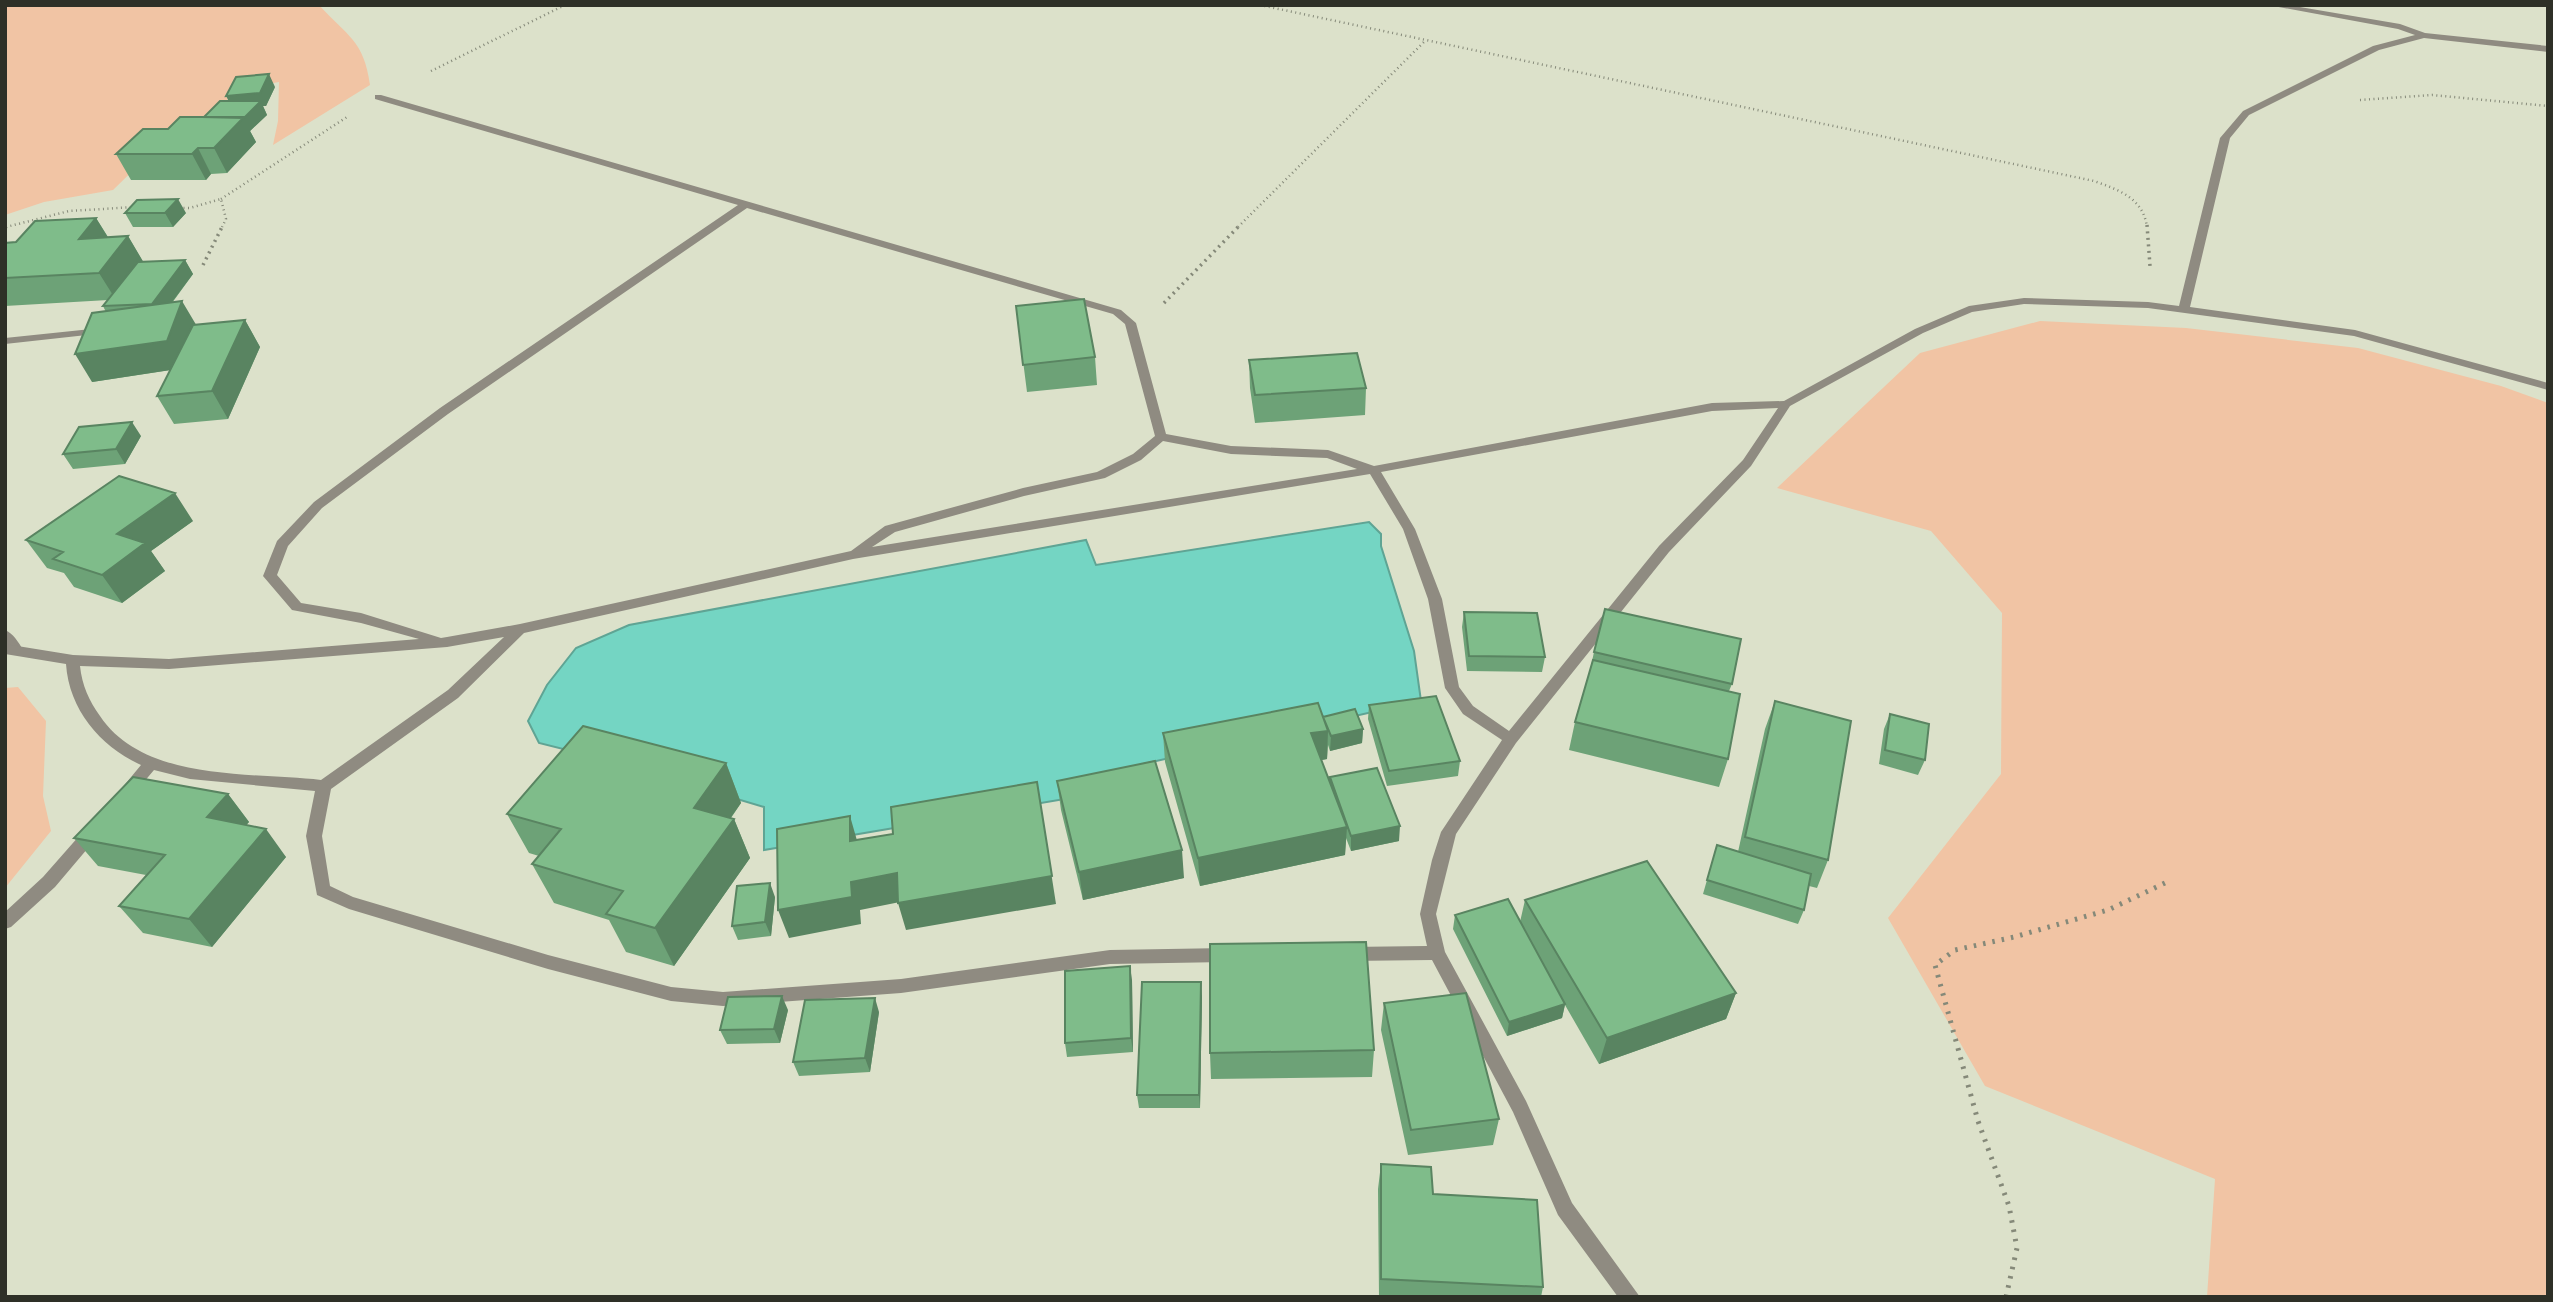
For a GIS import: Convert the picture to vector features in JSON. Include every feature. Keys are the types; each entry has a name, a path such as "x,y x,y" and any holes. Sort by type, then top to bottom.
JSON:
{"street":[{"path":"2272,5 2400,27 2424,35 2548,49"},
{"path":"2184,309 2225,138 2246,113 2376,48 2424,35"},
{"path":"378,97 1117,312 1130,323 1161,437"},
{"path":"447,642 362,618 297,607 270,576 282,544 318,505 444,411 746,204"},
{"path":"5,635 11,649 73,660 169,664 447,642 520,629 853,555 1373,471 1712,407 1786,404 1896,343 1969,309 2024,300 2184,309 2355,332 2548,387"},
{"path":"5,341 119,329"},
{"path":"1630,1297 1565,1209 1520,1107 1437,953 1428,914 1440,860 1450,832 1465,805 1511,739 1664,549 1747,463 1786,404"},
{"path":"1161,437 1231,450 1328,454 1373,471 1409,529 1435,598 1451,688 1468,710 1511,739"},
{"path":"853,555 890,529 1023,492 1101,475 1137,457 1161,437"},
{"path":"520,629 453,694 324,786 314,836 323,890 349,902 548,962 671,994 737,998 901,986 1110,957 1248,954"},
{"path":"73,660 72,678 93,724 127,751 151,764 164,769 229,779 287,780 324,786"},
{"path":"5,922 49,882 151,764"},
{"path":"1329,954 1437,953"}],"path":[{"path":"1260,5 2094,181 2125,192 2142,205 2147,224 2146,253 2151,270 2187,292"},
{"path":"1130,323 1170,300 1312,151 1426,40"},
{"path":"2351,100 2432,95 2548,106"},
{"path":"178,208 190,208 221,199 226,219 203,265"},
{"path":"5,227 34,217 84,209 143,207"},
{"path":"2006,1297 2017,1248 2009,1206 1979,1121 1936,965 1955,950 2014,937 2108,910 2165,883"}],"shaded area":[{"path":"5,5 319,5 359,48 370,85 273,145 278,121 279,82 229,91 226,107 154,150 113,190 44,202 5,215"},
{"path":"2040,321 2186,328 2358,348 2501,386 2548,403 2548,1297 2207,1297 2215,1179 1985,1086 1888,918 2001,774 2002,613 1931,531 1777,488 1920,353"},
{"path":"18,687 46,721 43,796 51,831 5,888 5,688"}],"water":[{"path":"1369,522 1381,534 1381,546 1414,651 1421,701 1143,764 1147,785 764,850 764,807 603,759 539,743 528,721 547,685 576,648 629,625 1086,540 1096,565"}],"building":[{"path":"269,74 260,93 226,96 236,77"},
{"path":"220,101 261,101 244,118 204,117"},
{"path":"180,117 244,117 214,148 198,148 192,154 116,154 143,129 168,129"},
{"path":"178,199 165,213 125,213 137,200"},
{"path":"96,218 79,239 128,236 99,273 5,278 5,243 16,242 35,221"},
{"path":"185,260 152,304 103,306 138,262"},
{"path":"1084,299 1095,357 1023,365 1016,306"},
{"path":"182,301 167,341 75,354 92,313"},
{"path":"245,320 212,391 157,396 193,325"},
{"path":"1357,353 1366,388 1255,395 1249,360"},
{"path":"132,422 116,449 63,454 79,427"},
{"path":"119,476 175,493 117,534 145,543 102,575 53,559 63,552 26,540"},
{"path":"1605,609 1741,639 1732,684 1594,652"},
{"path":"1464,612 1537,613 1545,657 1469,656"},
{"path":"1593,660 1740,694 1728,759 1575,722"},
{"path":"1436,696 1460,761 1389,771 1369,705"},
{"path":"1775,701 1851,721 1828,860 1745,837"},
{"path":"1318,703 1328,731 1311,733 1347,827 1198,858 1163,733"},
{"path":"1355,709 1363,729 1331,736 1323,717"},
{"path":"1890,714 1929,724 1925,760 1885,750"},
{"path":"583,726 726,763 694,808 734,819 655,928 606,914 623,891 532,864 561,829 507,814"},
{"path":"1155,761 1182,850 1079,872 1057,781"},
{"path":"1377,768 1400,826 1351,836 1330,777"},
{"path":"133,777 228,794 207,817 266,829 189,919 119,906 165,855 74,838"},
{"path":"1037,782 1052,876 898,903 897,873 851,882 852,897 778,910 777,829 850,816 850,841 893,834 891,807"},
{"path":"1717,845 1811,874 1804,910 1707,880"},
{"path":"1647,861 1736,993 1607,1038 1525,900"},
{"path":"770,883 765,922 732,926 737,886"},
{"path":"1508,899 1565,1004 1509,1022 1455,915"},
{"path":"1366,942 1374,1050 1210,1053 1210,944"},
{"path":"1130,966 1131,1038 1065,1043 1065,971"},
{"path":"1142,982 1201,982 1199,1095 1137,1095"},
{"path":"1466,993 1499,1119 1411,1130 1384,1003"},
{"path":"782,996 774,1029 720,1030 728,997"},
{"path":"875,998 865,1058 793,1062 805,1000"},
{"path":"1381,1164 1431,1167 1433,1194 1537,1200 1543,1287 1381,1279"}]}
